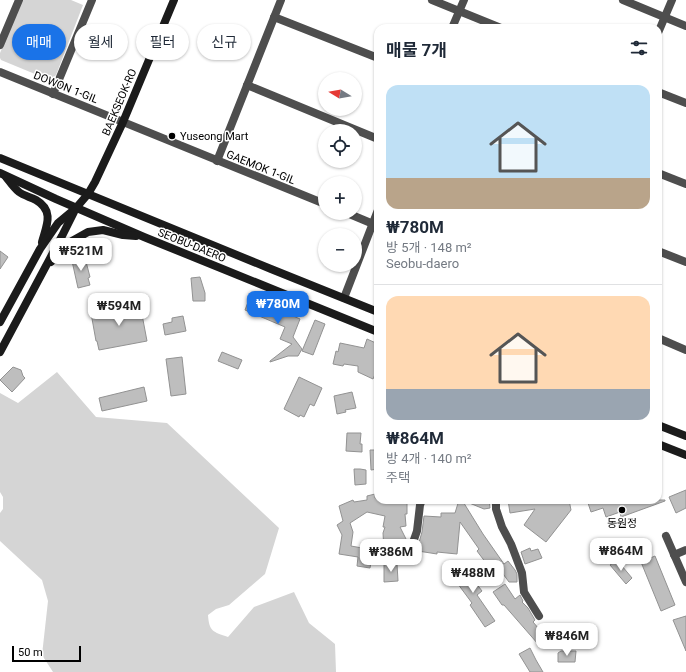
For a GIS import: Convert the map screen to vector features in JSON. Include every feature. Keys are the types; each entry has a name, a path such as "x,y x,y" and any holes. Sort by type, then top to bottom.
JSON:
{"main road":[{"name":"BAEKSEOK-RO","path":"0,322 40,249 58,223 76,208 88,194 95,182 123,122 174,0"},
{"name":"SEOBU-DAERO","path":"0,158 374,310"},
{"name":"SEOBU-DAERO","path":"2,174 144,237 374,330"},
{"path":"2,174 19,192 36,200 43,205 47,212 49,219 40,249"},
{"name":"BAEKSEOK-RO","path":"0,352 76,208"},
{"path":"44,270 72,241 88,232 103,230 123,235 144,237"},
{"path":"662,427 686,436"},
{"path":"662,446 686,455"}],"street":[{"path":"0,45 19,0"},
{"path":"53,94 92,0"},
{"path":"217,161 281,0"},
{"path":"432,0 491,24"},
{"path":"454,24 464,0"},
{"path":"623,0 686,26"},
{"path":"661,24 672,0"},
{"path":"274,17 374,56"},
{"name":"DOWON 1-GIL","path":"0,72 123,122"},
{"path":"247,85 374,137"},
{"path":"662,94 686,104"},
{"name":"GAEMOK 1-GIL","path":"123,122 318,201"},
{"path":"662,175 686,184"},
{"path":"362,220 374,225"},
{"path":"344,298 374,227"},
{"path":"662,253 686,262"},
{"path":"662,340 686,350"},
{"path":"410,551 417,531 420,504"},
{"path":"496,504 502,527 512,544 522,573 524,592 539,616"},
{"path":"666,536 686,582"},
{"path":"674,555 686,550"}],"shaded area":[{"path":"22,0 71,0 83,5 76,24 74,24 74,28 66,49 66,24 12,24"},
{"path":"12,24 12,60 62,60 56,75 52,79 47,79 1,60 0,53"},
{"path":"57,372 96,417 167,423 279,528 265,574 229,605 216,609 208,615 211,628 215,632 228,637 254,607 294,592 309,623 335,644 336,672 53,672 42,655 48,601 42,580 0,541 0,513 3,509 3,497 0,492 0,393 18,403"}],"building":[{"path":"0,251 8,257 0,269"},
{"path":"84,254 90,277 88,278 90,285 78,288 72,261"},
{"path":"200,277 205,293 205,301 193,301 191,278"},
{"path":"250,297 300,319 293,337 302,349 298,356 288,356 270,362 292,344 280,339 285,327 245,310"},
{"path":"140,304 147,341 99,350 91,313"},
{"path":"183,316 186,331 165,335 163,324 172,322 172,318"},
{"path":"315,320 325,324 313,355 302,351"},
{"path":"367,339 374,342 373,379 358,372 358,366 333,364 336,351 338,352 340,343 364,348"},
{"path":"222,352 242,360 238,369 218,361"},
{"path":"182,357 186,394 171,396 166,359"},
{"path":"13,367 21,370 25,378 12,392 0,380"},
{"path":"299,377 322,388 314,406 310,404 304,417 300,415 299,417 284,409"},
{"path":"144,387 147,401 102,411 99,398"},
{"path":"352,392 356,408 345,410 346,412 337,414 334,396"},
{"path":"347,433 361,433 360,444 362,444 362,452 346,451"},
{"path":"370,450 374,450 374,470 371,470"},
{"path":"354,469 366,470 366,484 355,485"},
{"path":"686,490 686,508 676,513 669,497"},
{"path":"374,494 374,504 407,504 407,514 405,514 406,526 400,527 406,539 406,545 390,555 384,550 383,533 385,527 383,527 385,516 367,512 350,523 353,532 351,546 373,550 370,568 357,566 358,557 339,554 342,535 337,525 343,521 339,506 353,500 354,502 367,500 367,496"},
{"path":"458,504 464,504 504,564 508,561 515,570 517,574 517,582 509,582 495,563 489,567 477,551 479,549 460,522 457,554 437,552 437,554 418,551 424,516 441,517 441,513 455,513"},
{"path":"472,504 490,504 490,508 484,509"},
{"path":"509,504 570,504 571,510 546,542 524,525 535,509 510,513"},
{"name":"동원정","path":"588,504 657,504 621,517 620,512 606,517 603,508 591,512"},
{"path":"530,548 531,551 538,549 542,558 525,564 521,552"},
{"path":"655,556 675,605 661,611 641,562"},
{"path":"617,560 632,578 626,584 610,565"},
{"path":"384,564 397,564 398,581 384,582"},
{"path":"469,564 474,571 469,574 482,591 477,595 495,621 485,627 470,605 472,603 452,576"},
{"path":"505,584 515,599 520,595 523,601 522,602 528,608 535,620 533,622 546,637 538,644 504,605 502,605 493,592"},
{"path":"686,616 686,651 673,620"},
{"path":"530,648 543,672 530,672 519,654"},
{"path":"561,651 576,651 575,662 558,662 558,653"}],"place":[{"name":"Yuseong Mart","path":"172,136"},
{"name":"동원정","path":"622,510"}]}
